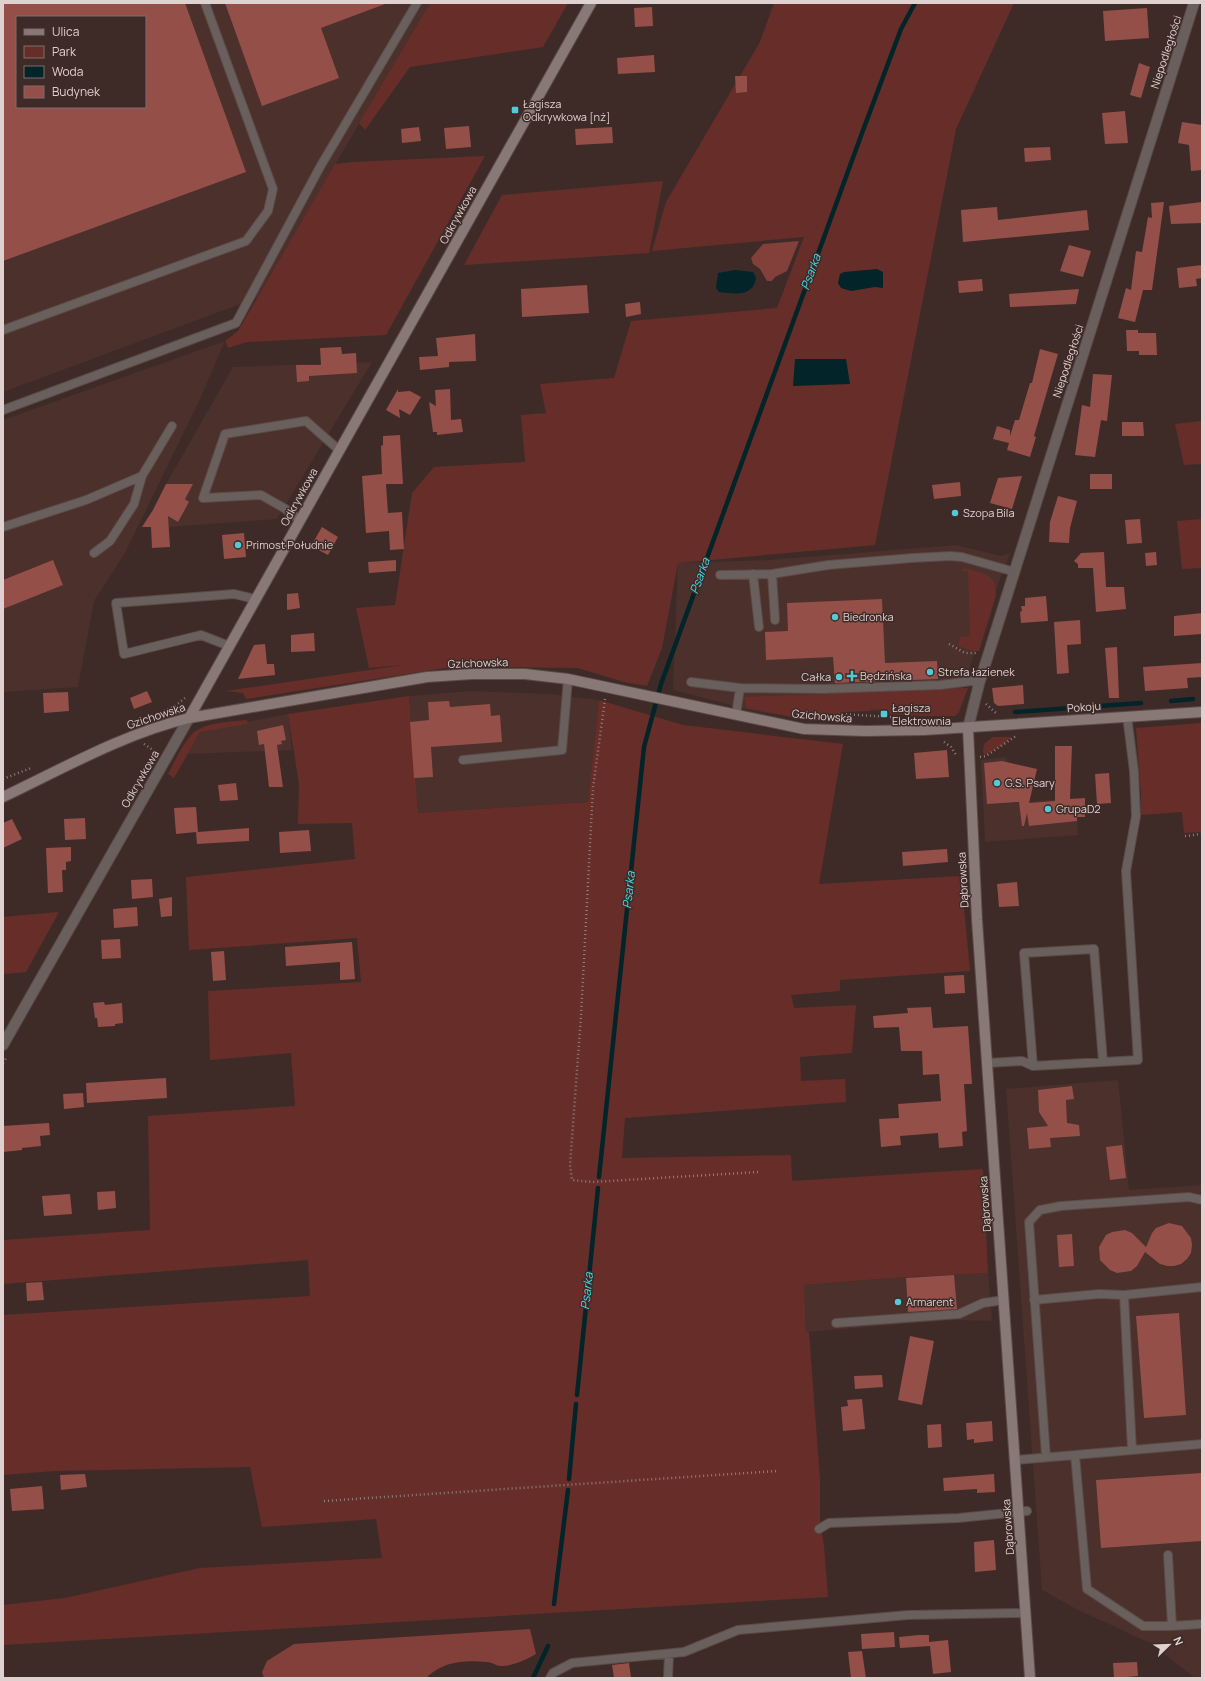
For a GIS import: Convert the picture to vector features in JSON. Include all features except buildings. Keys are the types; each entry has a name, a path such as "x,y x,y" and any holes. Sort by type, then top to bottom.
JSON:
{"street":[{"name":"Odkrywkowa","path":"3,1045 591,3"},
{"name":"Niepodległości","path":"968,728 979,684 1194,3"},
{"name":"Gzichowska","path":"3,797 120,740 166,723 427,678 472,674 525,674 568,679 804,729 865,731 968,728"},
{"name":"Pokoju","path":"968,728 1202,712"},
{"name":"Dąbrowska","path":"968,728 977,920 1015,1460 1023,1511 1026,1613 1030,1678"}],"lane":[{"path":"3,330 246,241 268,211 272,190 205,3"},
{"path":"3,410 236,323 320,167 417,3"},
{"path":"300,520 284,508 261,495 203,498 225,434 306,421 339,450"},
{"path":"94,553 110,541 134,504 142,476 172,426"},
{"path":"3,527 86,500 142,476"},
{"path":"720,575 772,574 828,565 950,556 962,556 1015,572"},
{"path":"753,574 758,627"},
{"path":"772,574 775,620"},
{"path":"229,646 201,635 124,654 116,603 234,594 255,599"},
{"path":"463,760 562,750 568,679"},
{"path":"691,682 740,688 823,689 940,685 972,681 979,684"},
{"path":"736,715 740,688"},
{"path":"988,1063 1022,1061 1033,1066 1138,1060 1126,871 1136,816 1134,771 1127,716"},
{"path":"1033,1066 1024,953 1086,949 1094,949 1103,1062"},
{"path":"1046,1457 1029,1222 1040,1210 1061,1206 1190,1197 1202,1200"},
{"path":"1034,1300 1099,1294 1124,1295 1202,1287"},
{"path":"1124,1295 1132,1450"},
{"path":"836,1323 959,1314 983,1303 1004,1300"},
{"path":"1015,1460 1202,1444"},
{"path":"1075,1455 1087,1589 1143,1626 1202,1624"},
{"path":"819,1529 829,1523 958,1518 1023,1511"},
{"path":"1168,1555 1172,1626"},
{"path":"550,1678 553,1673 572,1662 684,1652 738,1630 908,1615 1026,1613"},
{"path":"668,1678 669,1654"}],"path":[{"path":"950,644 965,653 980,654"},
{"path":"601,696 606,696 592,788 581,1016 570,1165 572,1180 592,1182 758,1172"},
{"path":"984,701 985,704 999,715"},
{"path":"842,714 894,717"},
{"path":"979,757 986,756 1016,737 1016,734"},
{"path":"141,744 149,746 153,750 154,755"},
{"path":"1185,836 1202,834"},
{"path":"324,1501 777,1471"}],"shaded area":[{"path":"3,3 430,3 257,298 3,392"},
{"path":"799,241 787,271 775,277 772,281 767,281 760,269 753,264 751,258 763,244"},
{"path":"225,341 200,399 125,553 94,601 78,687 3,692 3,420"},
{"name":"Primost Południe","path":"372,362 277,519 169,527 142,527 233,367"},
{"path":"956,545 1001,556 1010,553 992,600 955,712 935,715 846,709 827,719 803,719 750,710 673,690 678,563 770,560"},
{"path":"471,691 550,694 599,700 588,802 418,813 409,696"},
{"path":"288,714 292,750 186,754 201,731"},
{"path":"1006,757 1010,803 1076,798 1078,835 985,842 981,760"},
{"path":"1118,1080 1129,1190 1202,1185 1202,1678 1195,1678 1150,1643 1076,1609 1042,1590 1006,1089"},
{"name":"Armarent","path":"988,1273 992,1321 953,1320 806,1332 804,1285 891,1278"},
{"path":"530,1629 536,1654 506,1666 499,1666 489,1662 479,1661 449,1664 435,1671 428,1676 429,1678 264,1678 262,1672 267,1661 294,1644"}],"green space":[{"path":"430,3 568,3 543,47 410,67 365,130 359,123"},
{"path":"774,3 1014,3 956,129 875,545 678,563 662,648 647,686 624,682 578,668 464,665 246,699 243,693 226,691 403,665 369,668 356,608 395,605 412,493 434,467 525,462 521,415 546,413 540,384 614,378 631,321 777,308 804,237 652,251 666,202 760,42"},
{"path":"485,156 386,335 247,342 228,348 225,341 238,331 335,164"},
{"path":"663,181 649,253 464,265 502,195"},
{"path":"1202,421 1202,464 1184,465 1175,424"},
{"path":"1202,519 1202,568 1182,569 1177,521"},
{"path":"965,568 984,574 993,580 995,585 995,599 979,651 973,651 958,646 960,637 970,636 968,571 960,571"},
{"path":"968,688 959,712 955,716 885,714 884,709 871,709 871,711 842,712 838,717 814,721 747,708 744,697"},
{"path":"409,696 418,813 588,802 599,700 683,725 843,744 819,884 961,876 970,971 840,980 840,991 791,995 794,1008 856,1005 852,1053 800,1057 801,1081 845,1079 846,1102 625,1118 622,1158 791,1155 792,1181 983,1169 988,1273 891,1278 804,1285 806,1332 809,1332 820,1480 820,1521 824,1546 828,1597 3,1645 3,1605 65,1598 200,1568 382,1558 376,1519 262,1527 250,1467 54,1471 3,1475 3,1315 310,1296 308,1260 3,1284 3,1240 150,1230 148,1116 295,1106 291,1053 210,1060 208,991 361,982 357,938 189,950 186,877 355,859 352,823 298,824 299,784 288,714"},
{"path":"246,720 248,722 247,724 200,732 174,778 168,774 185,743 197,730 218,723"},
{"path":"1202,723 1202,832 1184,833 1182,812 1141,815 1141,794 1136,728"},
{"path":"993,737 1011,737 1005,744 985,755 983,752 984,744"},
{"path":"59,912 26,972 3,974 3,917"}],"water":[{"path":"877,269 883,272 883,288 875,287 851,291 841,288 838,283 840,274 844,272"},
{"path":"735,270 753,272 756,278 754,284 747,291 742,293 719,292 716,288 718,273"},
{"path":"795,359 846,359 850,384 793,386"}],"waterway":[{"name":"Psarka","path":"599,1177 644,747 661,684 862,133 901,29 915,3"},
{"path":"1171,701 1193,699"},
{"path":"1015,712 1141,703"},
{"name":"Psarka","path":"577,1395 598,1188"},
{"name":"Psarka","path":"569,1479 576,1404"},
{"name":"Psarka","path":"554,1604 568,1490"},
{"name":"Psarka","path":"533,1678 548,1646"}],"place":[{"name":"Łagisza Odkrywkowa [nż]","path":"515,110"},
{"name":"Szopa Bila","path":"955,513"},
{"name":"Primost Południe","path":"238,545"},
{"name":"Biedronka","path":"835,617"},
{"name":"Strefa łazienek","path":"930,672"},
{"name":"Będzińska","path":"852,676"},
{"name":"Całka","path":"839,677"},
{"name":"Łagisza Elektrownia","path":"884,714"},
{"name":"G.S. Psary","path":"997,783"},
{"name":"GrupaD2","path":"1048,809"},
{"name":"Armarent","path":"898,1302"}]}
